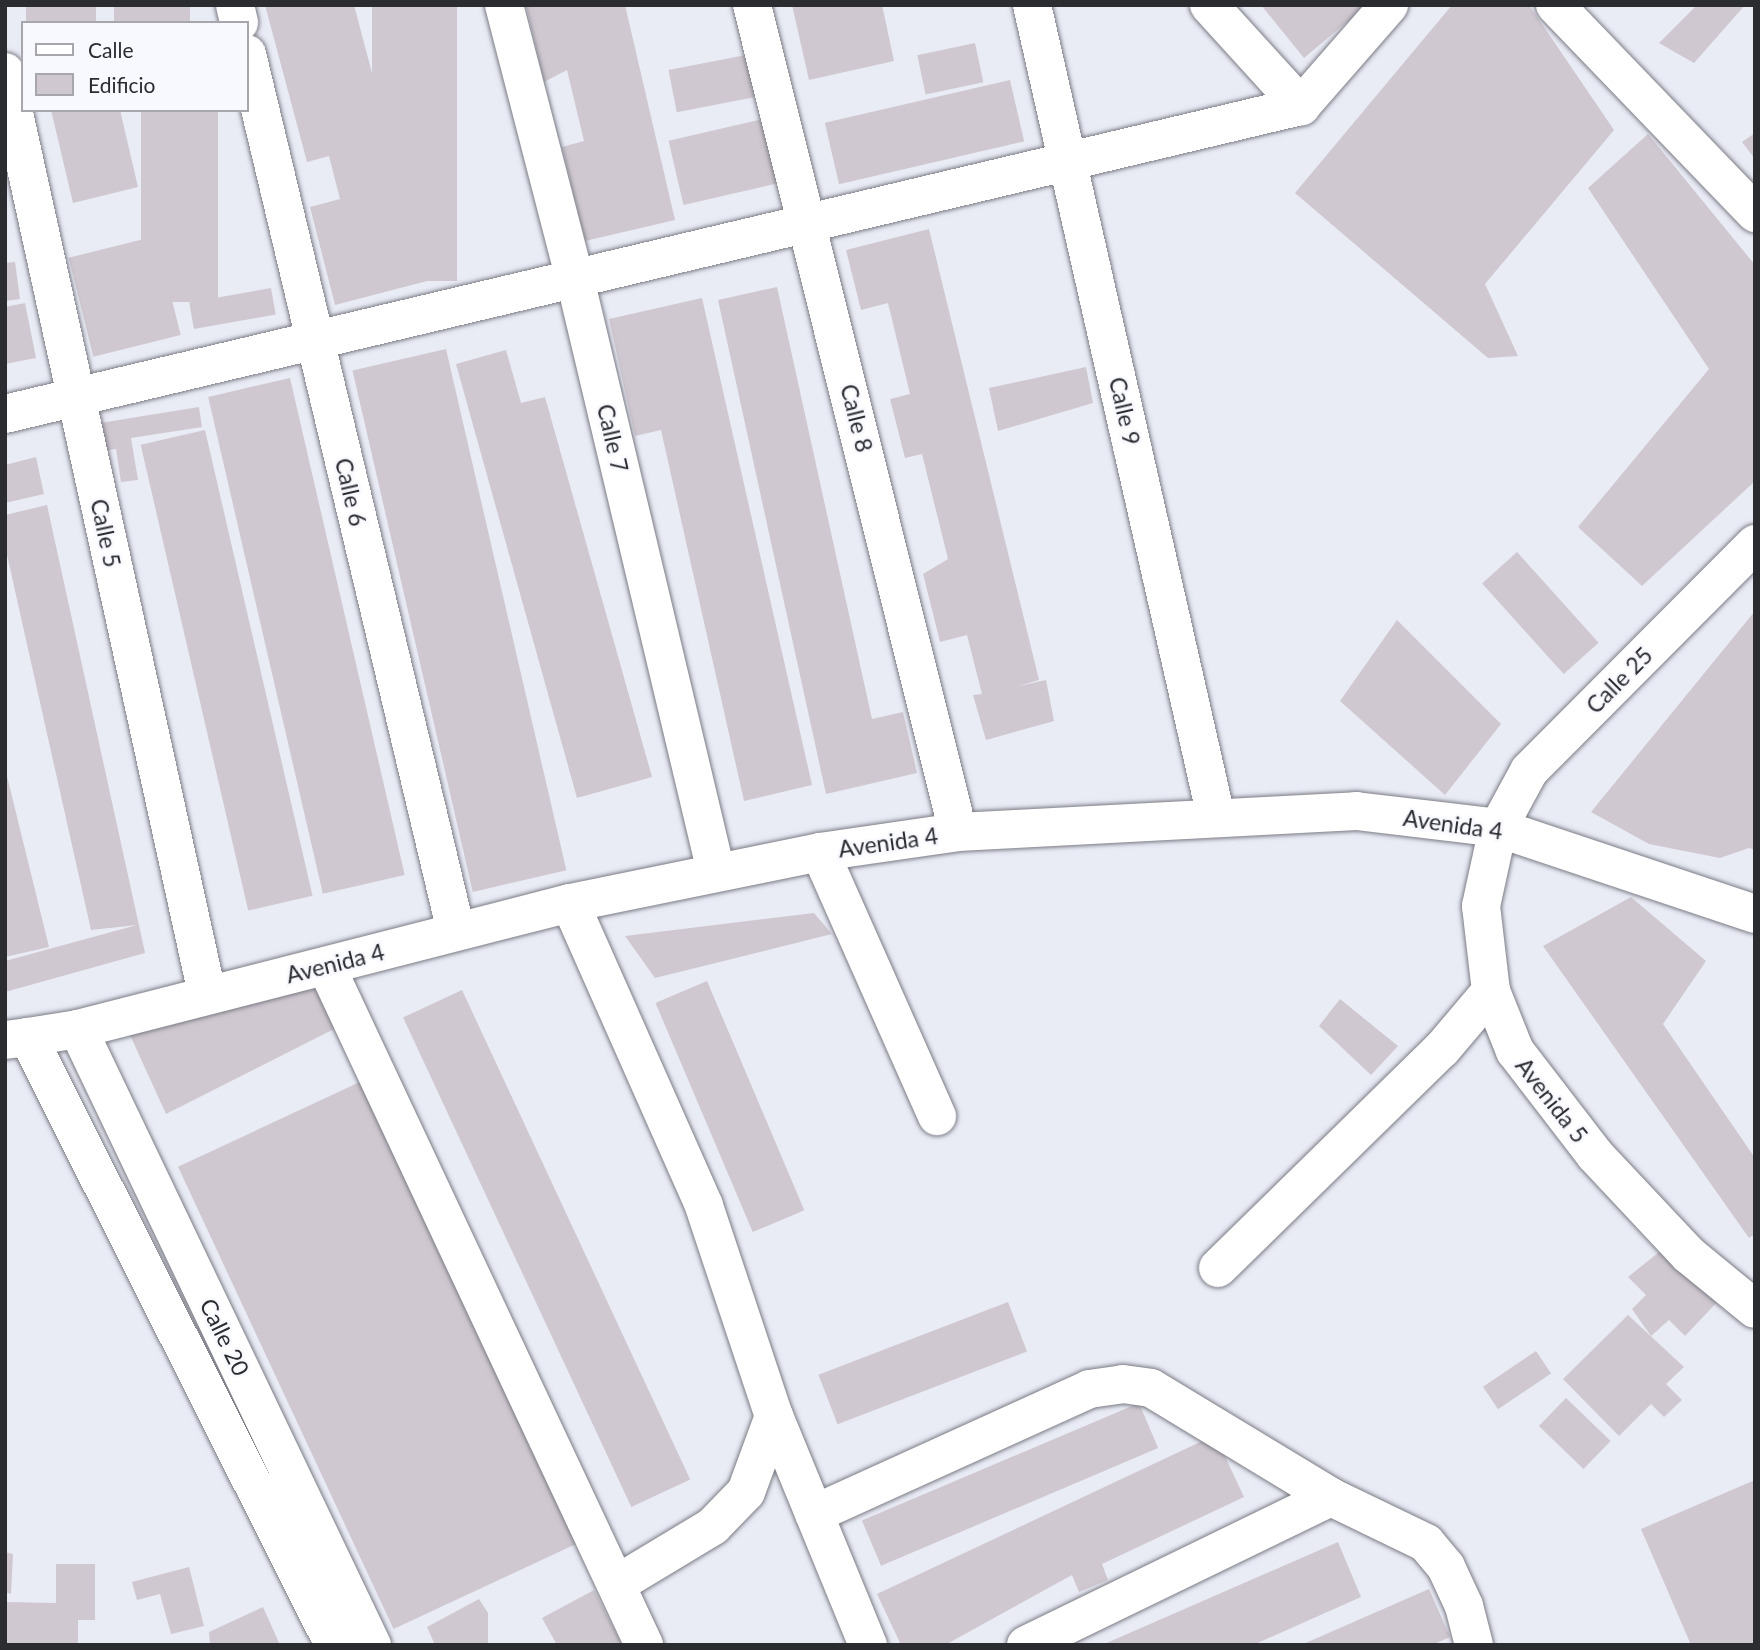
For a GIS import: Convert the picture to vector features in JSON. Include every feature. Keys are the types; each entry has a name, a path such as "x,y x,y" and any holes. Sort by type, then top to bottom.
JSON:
{"street":[{"name":"Calle 7","path":"504,5 575,279 716,872"},
{"name":"Calle 8","path":"752,5 809,223 958,832"},
{"name":"Calle 9","path":"1032,5 1070,161 1216,817"},
{"path":"1209,5 1301,106"},
{"path":"5,414 1301,106 1389,5"},
{"path":"1555,5 1755,213"},
{"name":"Calle 6","path":"248,58 456,931"},
{"name":"Calle 5","path":"5,72 207,994"},
{"name":"Calle 25","path":"1498,828 1529,771 1755,544"},
{"name":"Avenida 4","path":"17,1038 78,1029 456,931 716,872 820,852 958,832 1356,811 1498,828 1755,914"},
{"name":"Avenida 5","path":"1498,828 1481,906 1491,991 1515,1051 1595,1155 1689,1255 1755,1309"},
{"path":"820,852 937,1116"},
{"path":"570,904 704,1206 774,1416 868,1645"},
{"path":"326,966 644,1645"},
{"path":"1218,1268 1442,1049 1491,991"},
{"name":"Calle 20","path":"78,1029 372,1645"},
{"name":"Calle 20","path":"17,1038 334,1645"},
{"path":"814,1514 1089,1389 1123,1384 1151,1388 1331,1497 1426,1543 1446,1567 1464,1606 1474,1645"},
{"path":"617,1584 713,1526 746,1492 774,1416"},
{"path":"1026,1645 1331,1497"}],"building":[{"path":"26,5 96,5 96,21 26,21"},
{"path":"114,5 190,5 190,21 114,21"},
{"path":"265,5 354,5 427,281 335,305 310,207 340,199 329,156 307,162"},
{"path":"372,5 457,5 457,281 372,281"},
{"path":"526,5 625,5 675,220 585,241 562,147 584,141 567,70 544,82"},
{"path":"792,5 882,5 894,61 809,80"},
{"path":"1261,5 1367,5 1304,58"},
{"path":"1452,5 1529,5 1614,130 1485,284 1518,356 1488,358 1295,193"},
{"path":"1697,5 1745,5 1694,63 1659,43"},
{"path":"975,43 983,82 926,94 917,55"},
{"path":"751,54 759,96 677,112 669,70"},
{"path":"1010,80 1024,141 839,184 825,123"},
{"path":"51,112 120,112 138,187 73,203"},
{"path":"141,112 218,112 218,302 141,302"},
{"path":"767,118 782,182 683,205 669,141"},
{"path":"1755,133 1755,159 1742,142"},
{"path":"1648,134 1755,265 1755,481 1642,586 1578,527 1709,369 1588,188"},
{"path":"929,229 1039,680 1015,687 1046,680 1054,721 986,740 973,695 982,694 967,635 940,642 923,574 948,559 922,454 905,458 890,399 910,394 888,303 861,310 846,250"},
{"path":"156,236 181,335 93,357 69,258"},
{"path":"15,262 20,299 5,301 5,263"},
{"path":"777,287 872,719 903,712 917,773 826,794 718,300"},
{"path":"271,288 276,315 194,329 189,302"},
{"path":"702,298 812,785 744,801 661,430 635,436 609,319"},
{"path":"25,303 36,358 5,364 5,307"},
{"path":"446,349 566,870 473,892 352,371"},
{"path":"506,350 521,403 545,397 652,777 577,798 456,364"},
{"path":"1086,367 1093,403 998,431 989,388"},
{"path":"290,378 405,875 323,894 208,397"},
{"path":"199,407 202,427 131,438 138,480 121,482 116,449 98,451 94,424"},
{"path":"205,430 313,896 248,911 141,445"},
{"path":"36,457 44,494 5,503 5,465"},
{"path":"47,505 145,953 5,992 5,961 137,925 91,930 5,546 5,515"},
{"path":"1517,552 1599,643 1564,674 1482,583"},
{"path":"1755,611 1755,850 1749,848 1720,858 1649,844 1591,812"},
{"path":"1397,620 1501,724 1445,795 1340,701"},
{"path":"5,768 49,947 5,957"},
{"path":"1631,897 1706,961 1663,1024 1755,1158 1755,1234 1749,1238 1543,946"},
{"path":"814,913 832,934 655,978 625,936"},
{"path":"322,980 338,1027 166,1114 130,1035"},
{"path":"707,981 804,1210 753,1232 655,1003"},
{"path":"462,990 690,1479 631,1507 403,1017"},
{"path":"1340,999 1398,1046 1371,1075 1319,1026"},
{"path":"362,1081 578,1543 394,1629 178,1167"},
{"path":"1669,1244 1720,1299 1685,1336 1669,1320 1651,1336 1632,1309 1646,1295 1628,1277"},
{"path":"1008,1302 1027,1351 837,1424 818,1375"},
{"path":"1628,1315 1684,1367 1666,1384 1682,1400 1664,1417 1651,1404 1619,1436 1563,1379"},
{"path":"1536,1351 1551,1373 1498,1409 1483,1387"},
{"path":"1566,1398 1611,1441 1584,1469 1539,1426"},
{"path":"1139,1403 1158,1448 881,1566 862,1521"},
{"path":"1215,1435 1244,1497 1102,1564 1108,1580 1079,1592 1072,1575 945,1645 901,1645 877,1594"},
{"path":"1755,1480 1755,1645 1691,1645 1641,1529"},
{"path":"1338,1542 1361,1597 1253,1645 1102,1645"},
{"path":"5,1552 13,1554 11,1594 5,1592"},
{"path":"56,1564 95,1564 95,1620 78,1620 78,1645 5,1645 6,1602 56,1603"},
{"path":"189,1567 204,1626 171,1634 160,1594 137,1600 132,1582"},
{"path":"1429,1589 1450,1637 1432,1645 1301,1645"},
{"path":"594,1590 622,1645 557,1645 542,1618"},
{"path":"479,1599 488,1613 488,1645 435,1645 427,1627"},
{"path":"263,1607 280,1645 210,1645 209,1632"}]}
